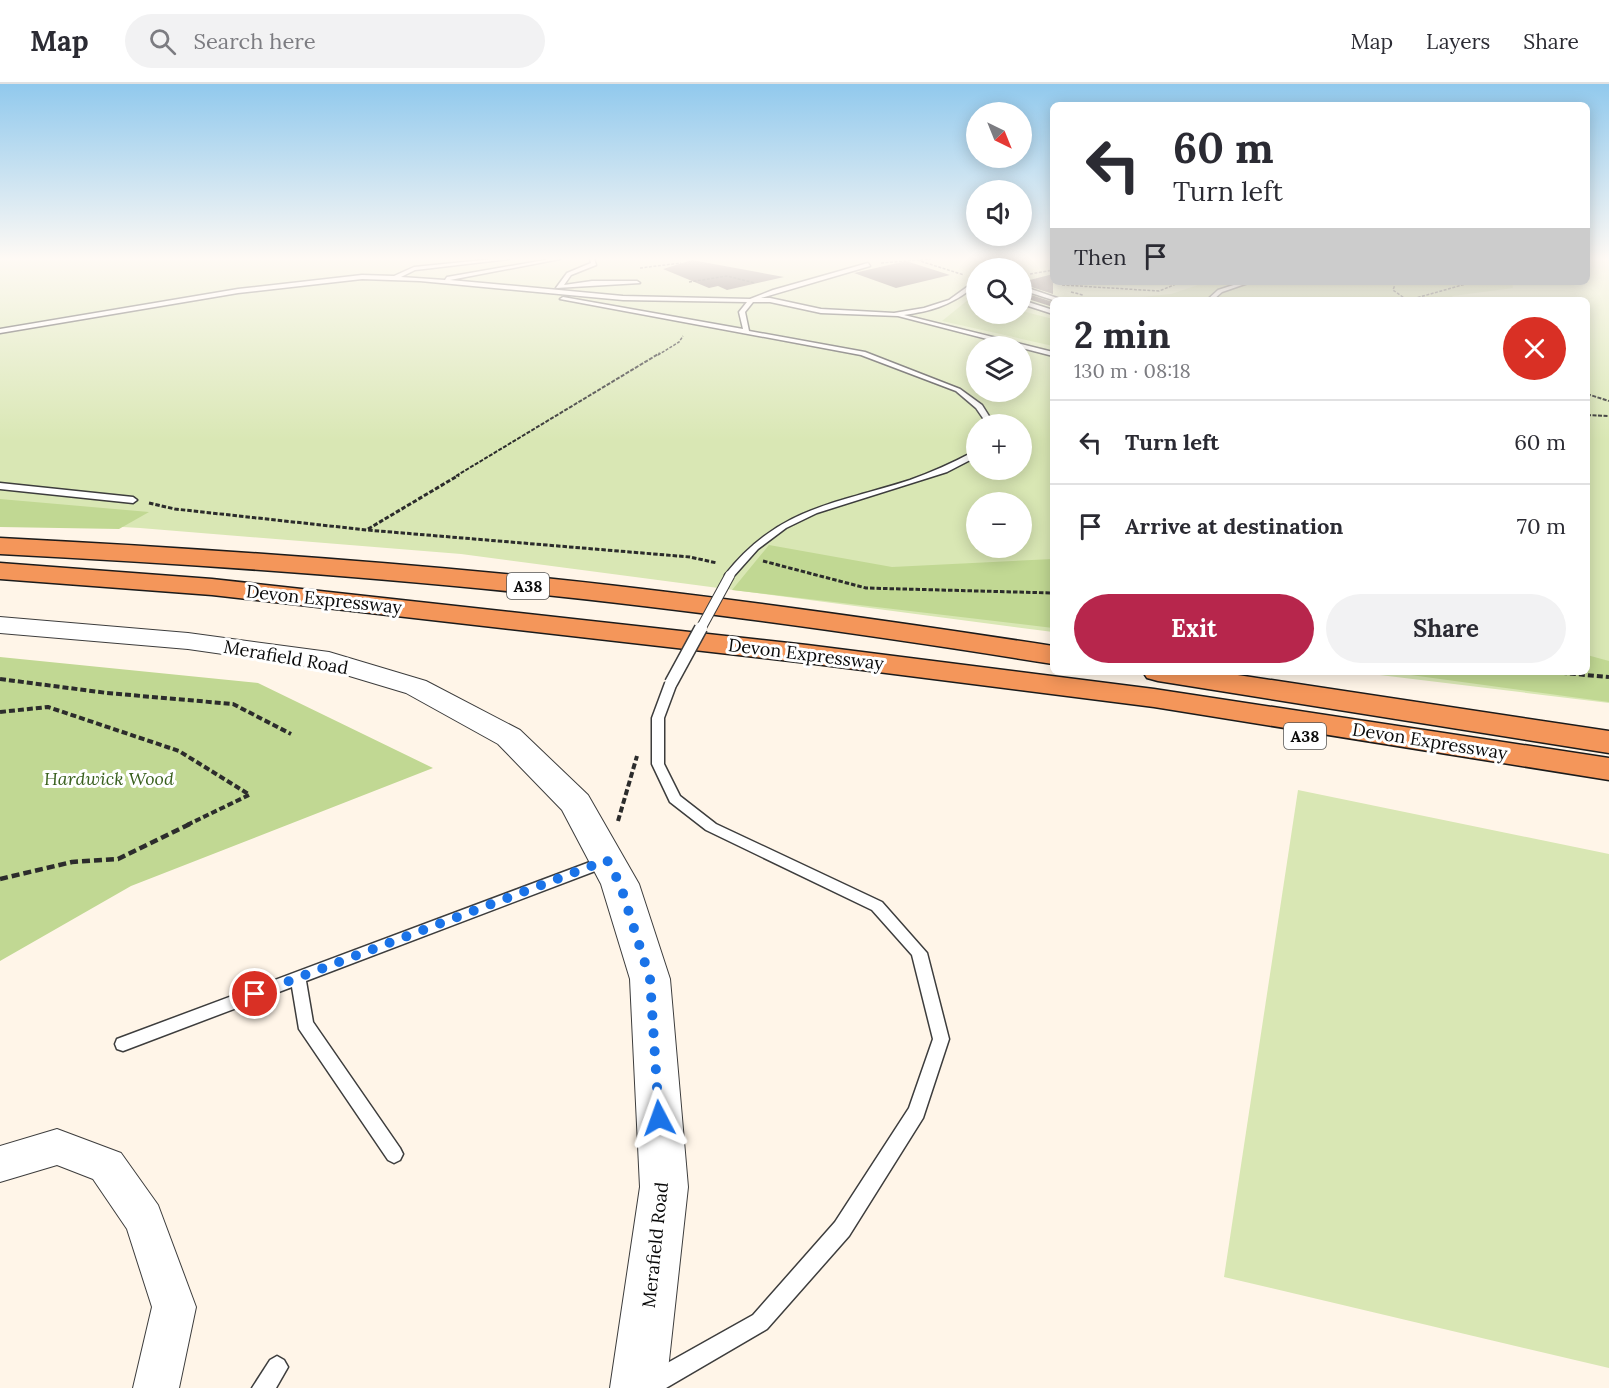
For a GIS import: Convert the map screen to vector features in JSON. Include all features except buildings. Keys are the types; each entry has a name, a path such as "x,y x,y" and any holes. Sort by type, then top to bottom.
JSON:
{"highway":[{"name":"Devon Expressway","path":"0,546 251,560 493,582 754,611 1050,655"},
{"name":"Devon Expressway","path":"0,572 223,588 596,629 1001,678 1154,698 1609,769"},
{"name":"Devon Expressway","path":"1177,675 1609,742"},
{"name":"A38","path":"1001,678 1396,754 1609,790"}],"street":[{"name":"Merafield Road","path":"0,625 188,641 329,661 416,687 509,736 576,803 620,884 650,979 664,1187 638,1388"},
{"path":"0,1164 57,1147 107,1166 144,1219 174,1307 156,1388"}],"lane":[{"path":"0,331 64,320"},
{"path":"680,320 863,353 958,390 979,407 984,414"},
{"path":"744,320 746,330"},
{"path":"914,320 1050,353"},
{"path":"645,1388 760,1322 842,1228 917,1112 941,1039 919,953 877,906 711,827 675,798 658,764 658,717 670,683 730,575 744,556 761,541 804,514 952,469 966,460"},
{"path":"0,486 133,500"},
{"path":"123,1044 607,860"},
{"path":"298,977 305,1024 394,1154"},
{"path":"263,1388 277,1367"}],"path":[{"path":"367,530 679,342 692,322"},
{"path":"1590,395 1609,400"},
{"path":"1590,415 1609,416"},
{"path":"133,500 175,509 367,530 690,557 719,563 730,575"},
{"path":"744,556 866,588 1050,593"},
{"path":"1586,675 1609,677"},
{"path":"0,679 107,693 233,704 291,734"},
{"path":"0,712 48,707 179,751 249,795 118,858 72,862 0,879"},
{"path":"607,860 639,747"}],"green space":[{"path":"0,320 966,320 966,324 1032,324 1032,320 1050,320 1050,632 461,554 140,528 0,520"},
{"path":"966,320 966,324 1032,324 1032,320 1050,320 1050,345 1032,341 1032,336 1009,336 942,321"},
{"path":"1590,320 1609,320 1609,703 1380,675 1590,675"},
{"path":"0,499 149,512 119,529 0,527"},
{"path":"769,545 892,567 1050,559 1050,628 732,590"},
{"path":"1590,656 1609,661 1609,702 1411,675 1590,675"},
{"name":"Hardwick Wood","path":"0,657 258,683 433,768 131,886 0,961"},
{"path":"1298,790 1609,854 1609,1368 1224,1277"}],"route":[{"path":"255,994 607,860 620,884 650,979 659,1118"}]}
